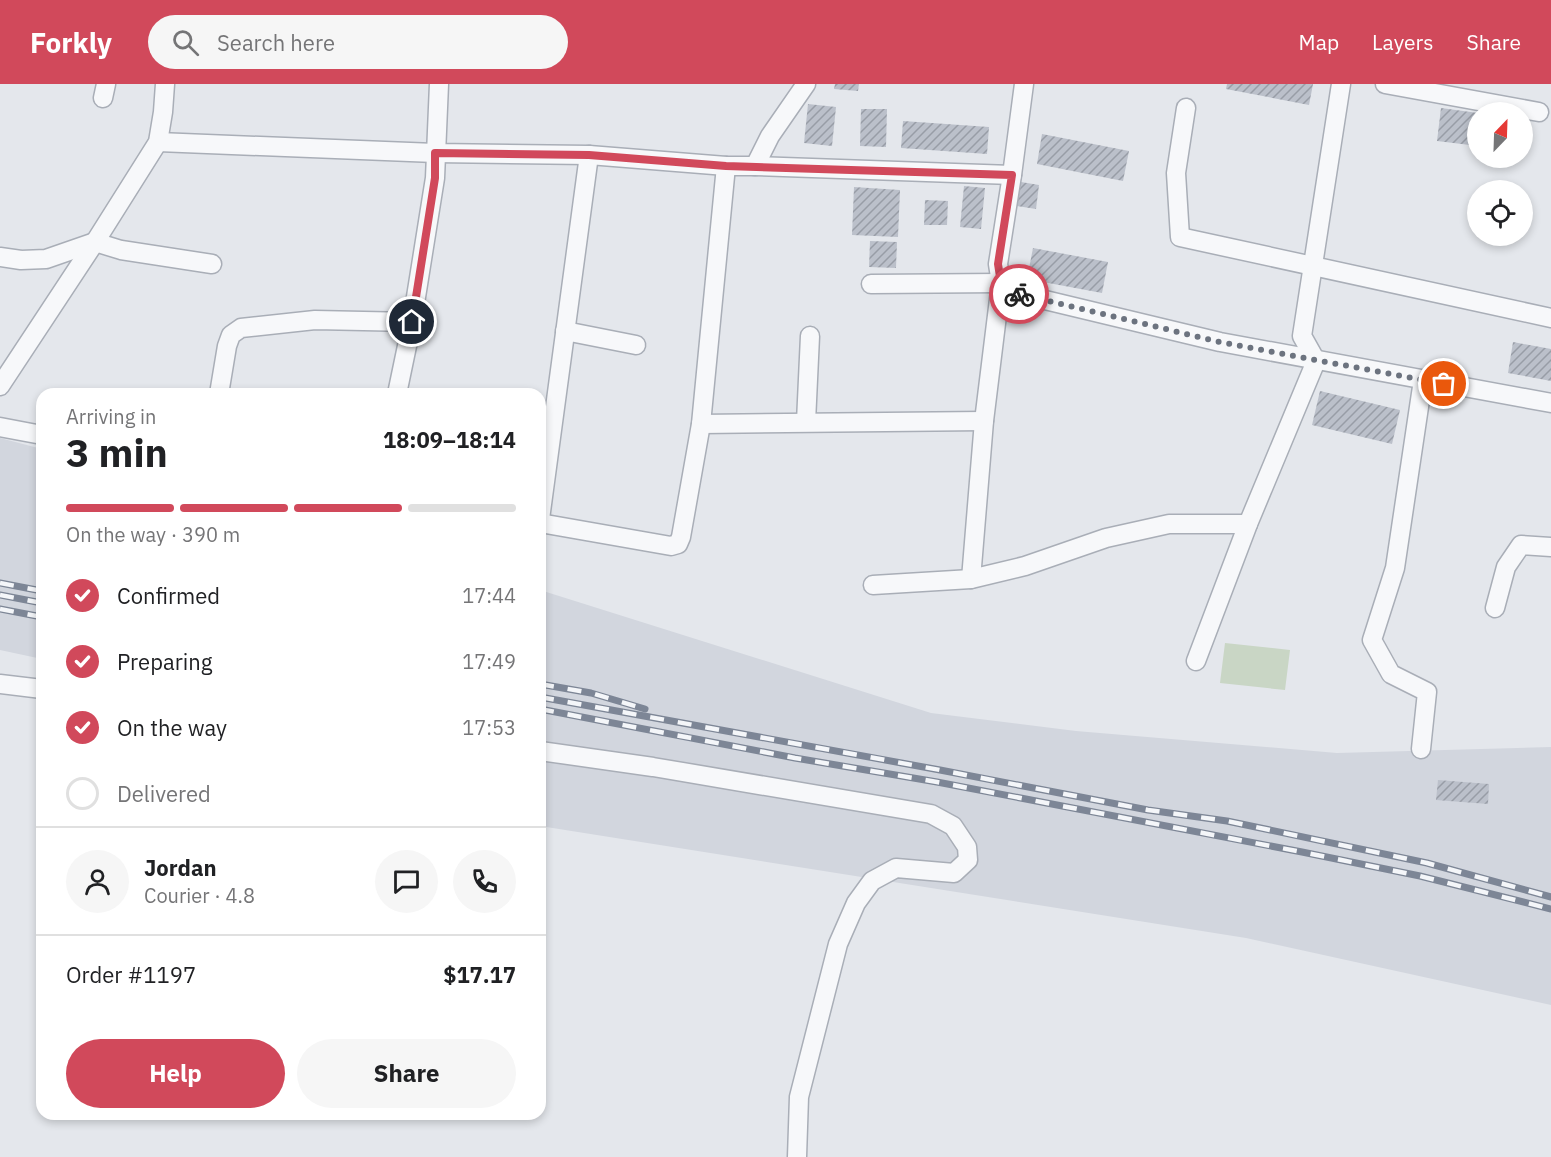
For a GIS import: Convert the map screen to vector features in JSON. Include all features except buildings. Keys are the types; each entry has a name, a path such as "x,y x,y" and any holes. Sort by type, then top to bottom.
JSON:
{"street":[{"path":"0,386 158,142 165,84"},
{"path":"398,388 412,322 435,178 439,84"},
{"path":"755,166 770,136 807,84"},
{"path":"971,579 984,421 1001,283 998,264 1024,84"},
{"path":"1316,361 1302,336 1341,84"},
{"path":"1385,84 1539,112"},
{"path":"1186,108 1176,173 1180,237 1551,318"},
{"path":"158,142 435,153 589,155 726,166 1012,175"},
{"path":"546,475 589,155"},
{"path":"546,522 672,546 678,544 701,424 726,166"},
{"path":"0,257 21,260 46,259 95,242 121,249 212,264"},
{"path":"871,284 1001,283 1020,294 1220,342 1551,403"},
{"path":"220,388 227,346 231,335 241,328 315,320 412,322"},
{"path":"565,331 636,345"},
{"path":"806,422 810,336"},
{"path":"1196,661 1248,524 1316,361"},
{"path":"1421,749 1427,692 1391,674 1372,640 1395,568 1423,380"},
{"path":"701,424 984,421"},
{"path":"0,427 36,434"},
{"path":"873,585 971,579 1025,566 1106,538 1169,524 1248,524"},
{"path":"1495,608 1506,567 1521,545 1551,547"},
{"path":"0,684 36,687"},
{"path":"546,752 653,766 931,814 953,826 967,847 968,860 954,873 896,868 873,880 856,903 838,944 799,1096 797,1157"}],"shaded area":[{"path":"0,438 36,447 36,658 0,650"},
{"path":"546,592 931,713 1076,731 1337,753 1551,747 1551,1005 1246,938 546,827"}],"green space":[{"path":"1225,643 1290,650 1285,690 1220,683"}],"railway":[{"path":"0,583 36,590"},
{"path":"0,595 36,602"},
{"path":"0,609 36,616"},
{"path":"546,685 591,693 645,709"},
{"path":"546,698 1148,810 1227,821 1427,863 1551,897"},
{"path":"546,710 1302,852 1420,876 1551,909"}],"way so far":[{"path":"1019,294 1220,342 1444,384"}],"route":[{"path":"412,322 435,178 435,153 589,155 726,166 1012,175 998,264 1001,283 1019,294"}]}
